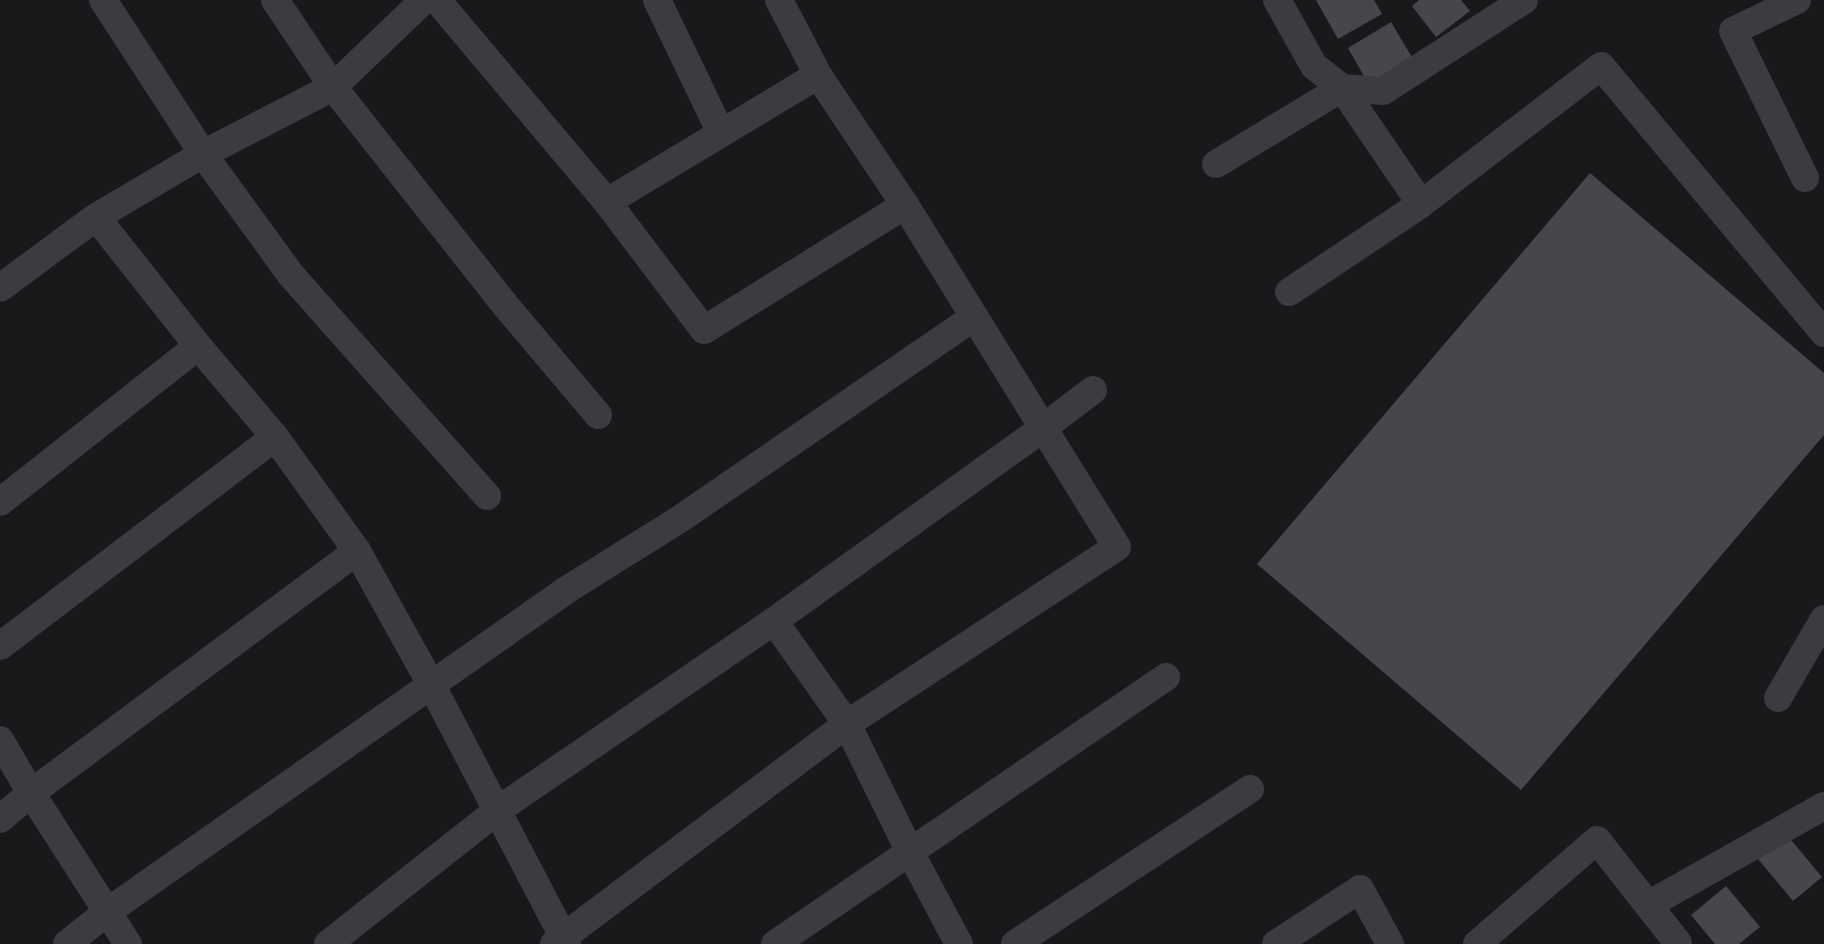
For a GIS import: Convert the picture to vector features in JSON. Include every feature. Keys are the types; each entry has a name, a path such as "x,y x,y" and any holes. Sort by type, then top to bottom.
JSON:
{"street":[{"path":"103,0 203,154 290,275 487,496"},
{"path":"275,0 333,87 506,306 598,415"},
{"path":"0,288 96,217 203,154 333,87 424,0"},
{"path":"437,0 607,202 704,330 905,205"},
{"path":"657,0 721,133"},
{"path":"96,217 198,346 275,437 357,551 498,810 562,942 847,724 1117,547 905,205 818,75 779,0"},
{"path":"1278,0 1314,66 1342,88 1421,204"},
{"path":"1216,164 1342,88 1383,91 1524,0"},
{"path":"1797,0 1733,31 1805,178"},
{"path":"1289,292 1421,204 1601,66 1824,333"},
{"path":"607,202 818,75"},
{"path":"67,944 107,912 568,588 680,519 974,317"},
{"path":"0,502 198,346"},
{"path":"328,944 498,810 774,621 1093,390"},
{"path":"0,646 275,437"},
{"path":"0,819 32,793 357,551"},
{"path":"1778,698 1824,619"},
{"path":"774,621 847,724 910,852 959,944"},
{"path":"775,944 1166,677"},
{"path":"0,740 128,944"},
{"path":"1015,944 1250,789"},
{"path":"1648,905 1824,806"},
{"path":"1477,944 1597,840 1678,943 1676,944"},
{"path":"1281,942 1360,889 1390,944"}],"building":[{"path":"1316,0 1374,0 1382,14 1338,39"},
{"path":"1419,0 1461,0 1470,11 1436,37 1412,6"},
{"path":"1391,22 1413,59 1369,85 1348,48"},
{"path":"1590,173 1824,373 1824,435 1521,790 1257,564"},
{"path":"1787,835 1822,877 1793,901 1758,859"},
{"path":"1726,886 1760,927 1739,944 1715,944 1691,915"}]}
